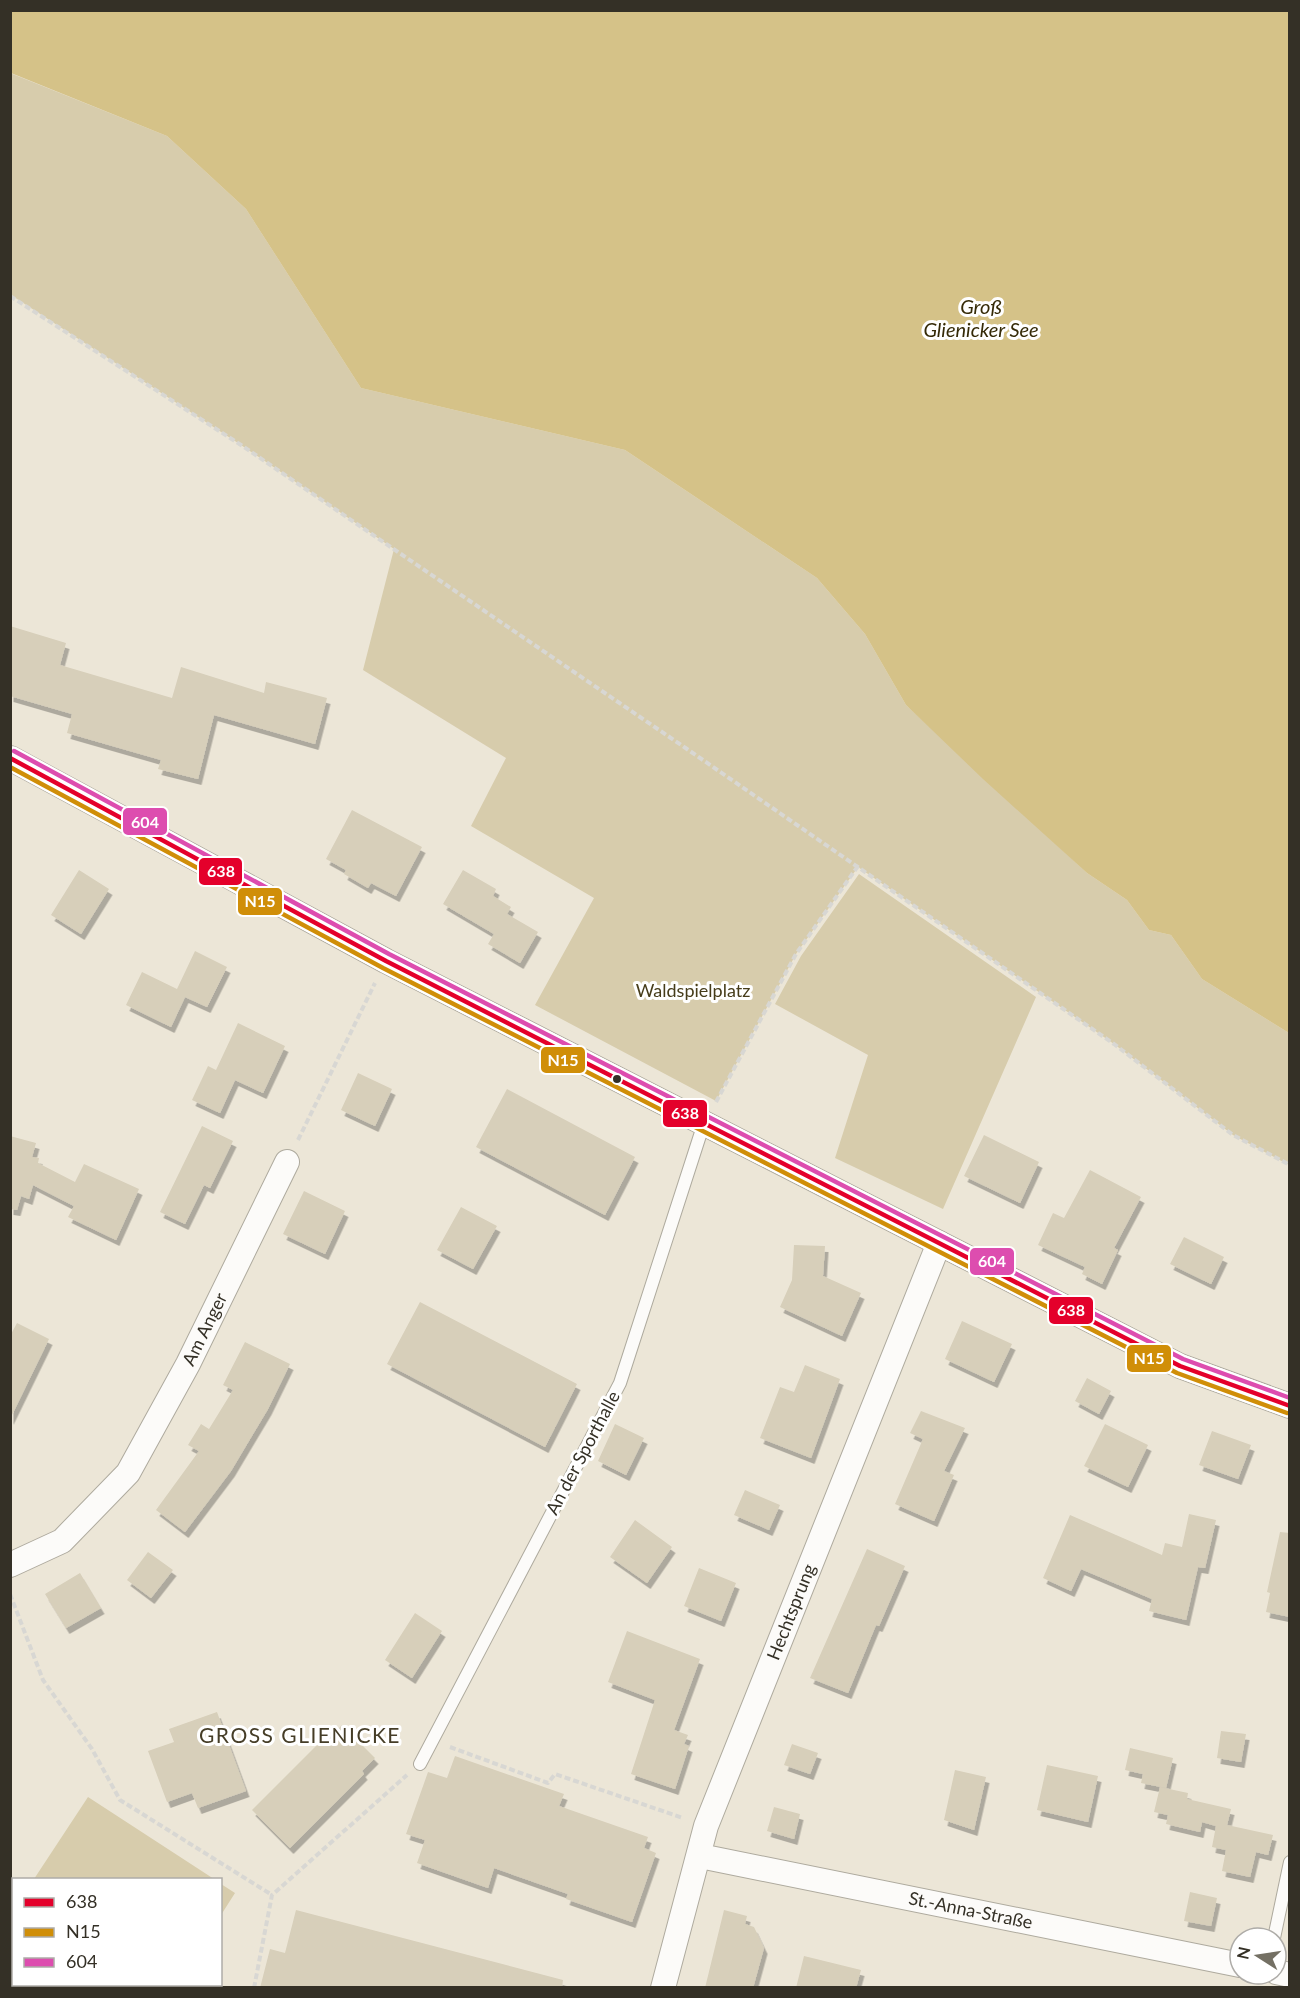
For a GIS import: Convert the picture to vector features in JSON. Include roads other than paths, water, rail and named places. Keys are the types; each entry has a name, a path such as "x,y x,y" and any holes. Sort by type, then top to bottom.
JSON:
{"street":[{"path":"10,758 397,967 1180,1366 1290,1406"},
{"name":"Am Anger","path":"10,1565 62,1541 128,1473 188,1364 287,1162"},
{"name":"Hechtsprung","path":"663,1988 700,1856 706,1826 939,1243"},
{"name":"St.-Anna-Straße","path":"700,1856 1228,1963"}],"lane":[{"name":"An der Sporthalle","path":"420,1764 620,1383 704,1124"},
{"path":"1277,1926 1290,1862"}],"water":[{"name":"Groß Glienicker See","path":"10,11 1289,11 1289,1033 1202,979 1171,935 1149,930 1127,900 1087,873 983,779 906,705 865,634 817,578 625,450 361,388 246,209 167,136 11,73"}],"district":[{"name":"GROSS GLIENICKE","path":"300,1736"}],"park label":[{"name":"Waldspielplatz","path":"693,991"}]}
